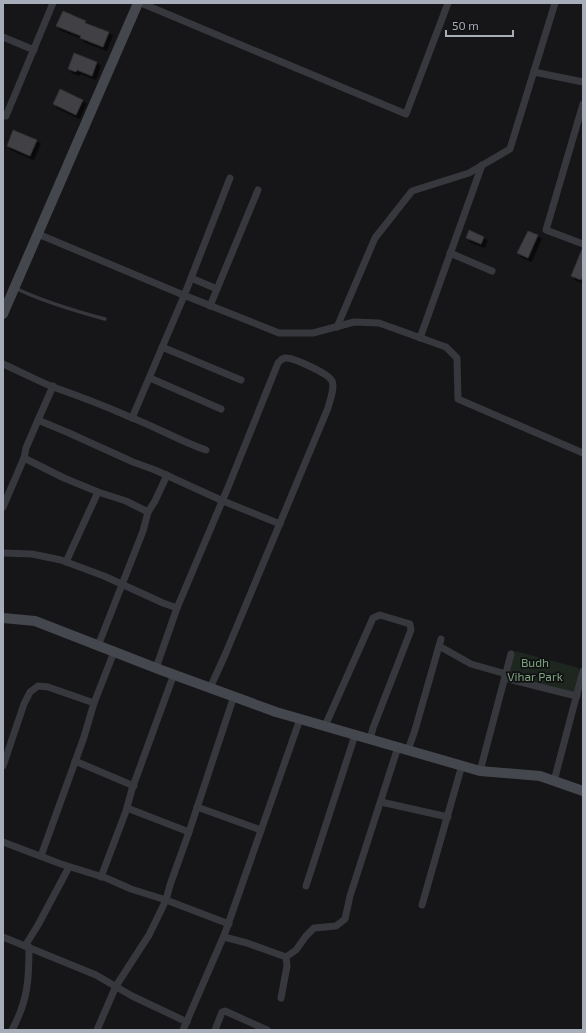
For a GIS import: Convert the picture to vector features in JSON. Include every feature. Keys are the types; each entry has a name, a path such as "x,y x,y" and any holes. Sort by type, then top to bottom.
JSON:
{"street":[{"path":"6,116 53,3"},
{"path":"3,314 138,3"},
{"path":"141,3 406,114 448,3"},
{"path":"337,327 375,238 412,192 469,173 510,149 555,3"},
{"path":"3,37 34,50"},
{"path":"534,72 583,82"},
{"path":"583,104 546,230 583,244"},
{"path":"420,338 482,165"},
{"path":"132,418 184,296 230,178"},
{"path":"210,306 258,190"},
{"path":"38,234 184,296 279,333 313,333 354,322 379,323 446,347 457,358 458,399 583,453"},
{"path":"450,254 492,271"},
{"path":"191,278 217,289"},
{"path":"162,347 192,361 241,380"},
{"path":"156,668 177,608 223,501 278,364 281,360 286,358 299,362 331,378 333,388 328,408 226,655 210,688"},
{"path":"3,364 206,450"},
{"path":"150,378 221,408"},
{"path":"3,507 52,386"},
{"path":"38,420 133,462 167,475 223,501 280,524"},
{"path":"24,458 64,478 98,492 126,501 148,512"},
{"path":"98,646 127,568 143,531 148,512 155,501 167,475"},
{"path":"66,562 98,492"},
{"path":"3,553 32,554 51,557 122,584 177,608"},
{"path":"325,726 373,618 380,615 410,624 412,630 370,739"},
{"path":"3,618 34,621 276,712 480,770 540,776 583,790"},
{"path":"286,957 296,950 314,928 336,926 345,919 350,896 381,802 403,748 415,730 440,642 471,664 505,676 577,696"},
{"path":"41,856 94,704 114,652"},
{"path":"480,770 511,654"},
{"path":"554,781 583,671"},
{"path":"102,877 174,674"},
{"path":"3,766 24,704 30,692 38,686 48,687 94,704"},
{"path":"97,1030 116,986 149,935 166,900 234,696"},
{"path":"183,1030 224,937 300,719"},
{"path":"306,886 355,734"},
{"path":"75,762 134,786"},
{"path":"422,906 462,765"},
{"path":"381,802 448,817"},
{"path":"197,807 261,830"},
{"path":"127,808 189,832"},
{"path":"3,842 69,867 166,900 228,924"},
{"path":"12,1030 22,1012 26,997 29,973 27,946 69,867"},
{"path":"3,937 96,975 132,996 187,1022"},
{"path":"224,937 247,943 286,957"},
{"path":"281,998 287,966 286,957"},
{"path":"215,1030 222,1012 225,1011 267,1030"}],"lane":[{"path":"14,288 67,309 105,319"}],"green space":[{"name":"Budh Vihar Park","path":"515,651 579,668 578,693 509,676"}],"building":[{"path":"63,11 86,21 85,23 109,32 103,47 56,26"},
{"path":"74,53 97,62 92,76 77,70 76,72 68,69"},
{"path":"60,89 83,100 76,115 53,104"},
{"path":"13,130 37,140 30,156 7,146"},
{"path":"469,230 484,237 481,244 466,238"},
{"path":"528,231 538,235 528,258 517,253"},
{"path":"582,249 583,275 581,280 571,276"}]}
